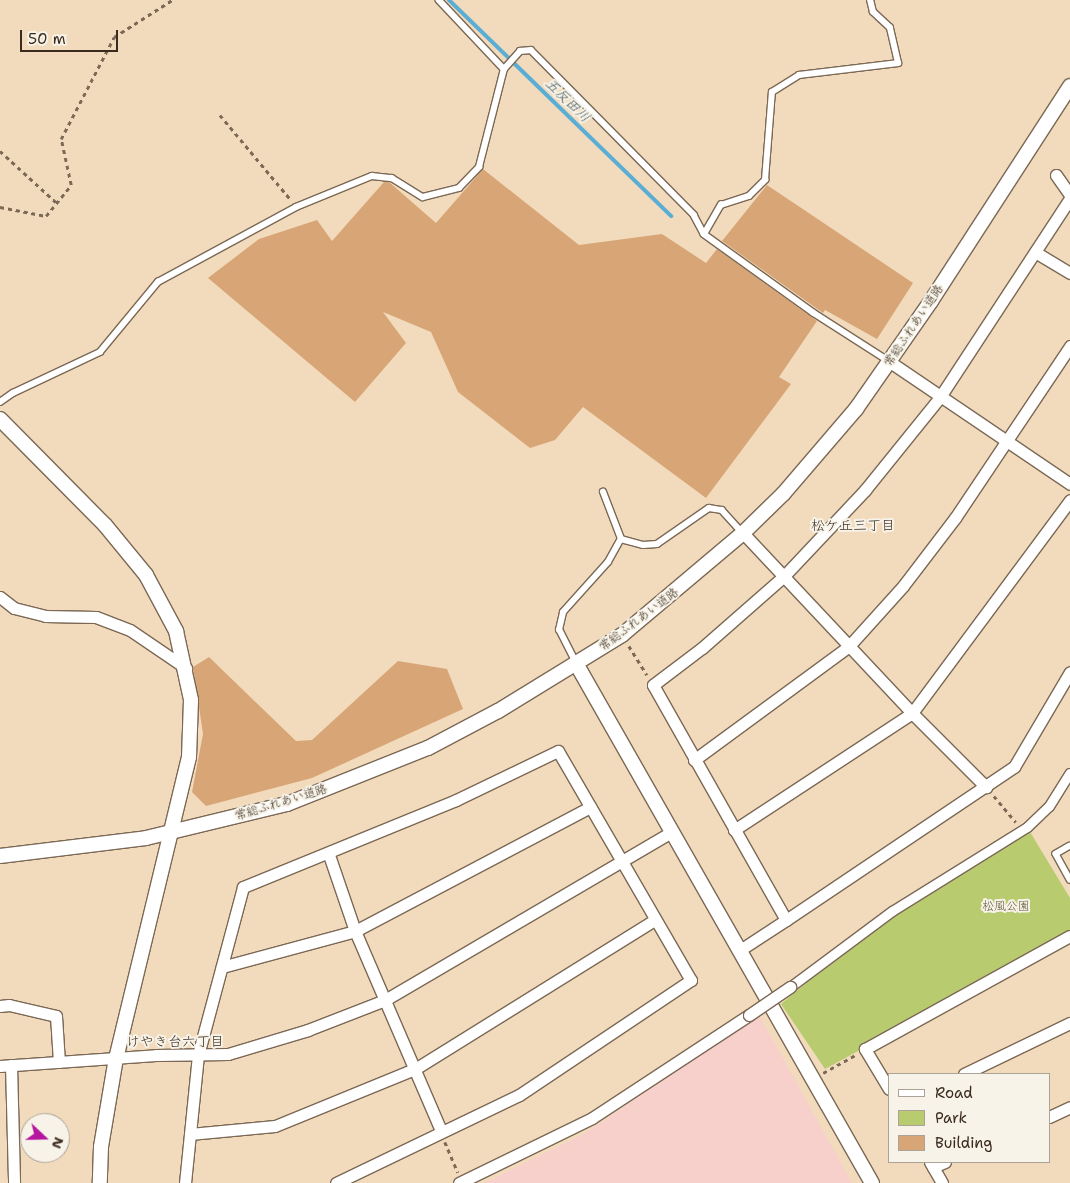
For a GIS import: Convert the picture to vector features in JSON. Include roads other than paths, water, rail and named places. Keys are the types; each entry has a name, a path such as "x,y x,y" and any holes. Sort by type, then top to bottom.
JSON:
{"street":[{"name":"常総ふれあい道路","path":"0,856 171,833 287,804 428,748 577,665 622,635 743,533 820,453 890,362 1070,86"},
{"path":"786,920 653,685 702,648 784,576 865,490 940,397 1070,197 1056,175"},
{"path":"1035,252 1070,273"},
{"path":"694,760 849,646 903,586 1008,443 1070,346"},
{"path":"890,362 1070,484"},
{"path":"0,419 106,525 146,574 176,631 186,668 192,712 192,741 116,1058 102,1147 100,1183"},
{"path":"734,830 912,714 1070,500"},
{"path":"743,533 912,714 986,787"},
{"path":"0,597 14,608 46,616 96,617 113,623 130,630 186,668"},
{"path":"577,665 670,833 740,950 872,1183"},
{"path":"740,950 1014,767 1070,672"},
{"path":"185,1183 198,1055 243,887 329,855 456,800 558,751 654,920 691,980 518,1095 336,1183"},
{"path":"460,1182 592,1118 750,1015 892,910 1022,830 1049,806 1070,773"},
{"path":"222,967 355,931 590,807"},
{"path":"14,1183 5,1066 116,1058 228,1054 308,1030 385,1000 670,833"},
{"path":"329,855 355,931 441,1131"},
{"path":"190,1134 275,1126 415,1069 654,920"},
{"path":"888,1087 865,1049 1070,936"},
{"path":"0,1006 9,1005 56,1016 59,1062"},
{"path":"966,1073 1070,1023"},
{"path":"1050,1117 1070,1108"},
{"path":"931,1164 942,1183"}],"lane":[{"path":"439,0 504,69"},
{"path":"704,234 721,205 749,196 765,180 772,92 799,75 898,63 890,28 873,12 870,0"},
{"path":"0,402 13,393 100,352 158,282 296,207 372,176 392,178 423,197 459,188 479,167 504,69 520,51 531,50 694,215 704,234 814,313 890,362"},
{"path":"603,492 621,539"},
{"path":"621,539 643,545 657,544 709,508 722,510 743,533"},
{"path":"577,665 560,635 561,617 608,562 621,539"},
{"path":"1070,846 1056,854 1070,879"}],"waterway":[{"name":"五反田川","path":"449,0 671,216"}],"district":[{"name":"松ケ丘三丁目","path":"853,525"},
{"name":"けやき台六丁目","path":"175,1041"}],"park label":[{"name":"松風公園","path":"1006,907"}]}
